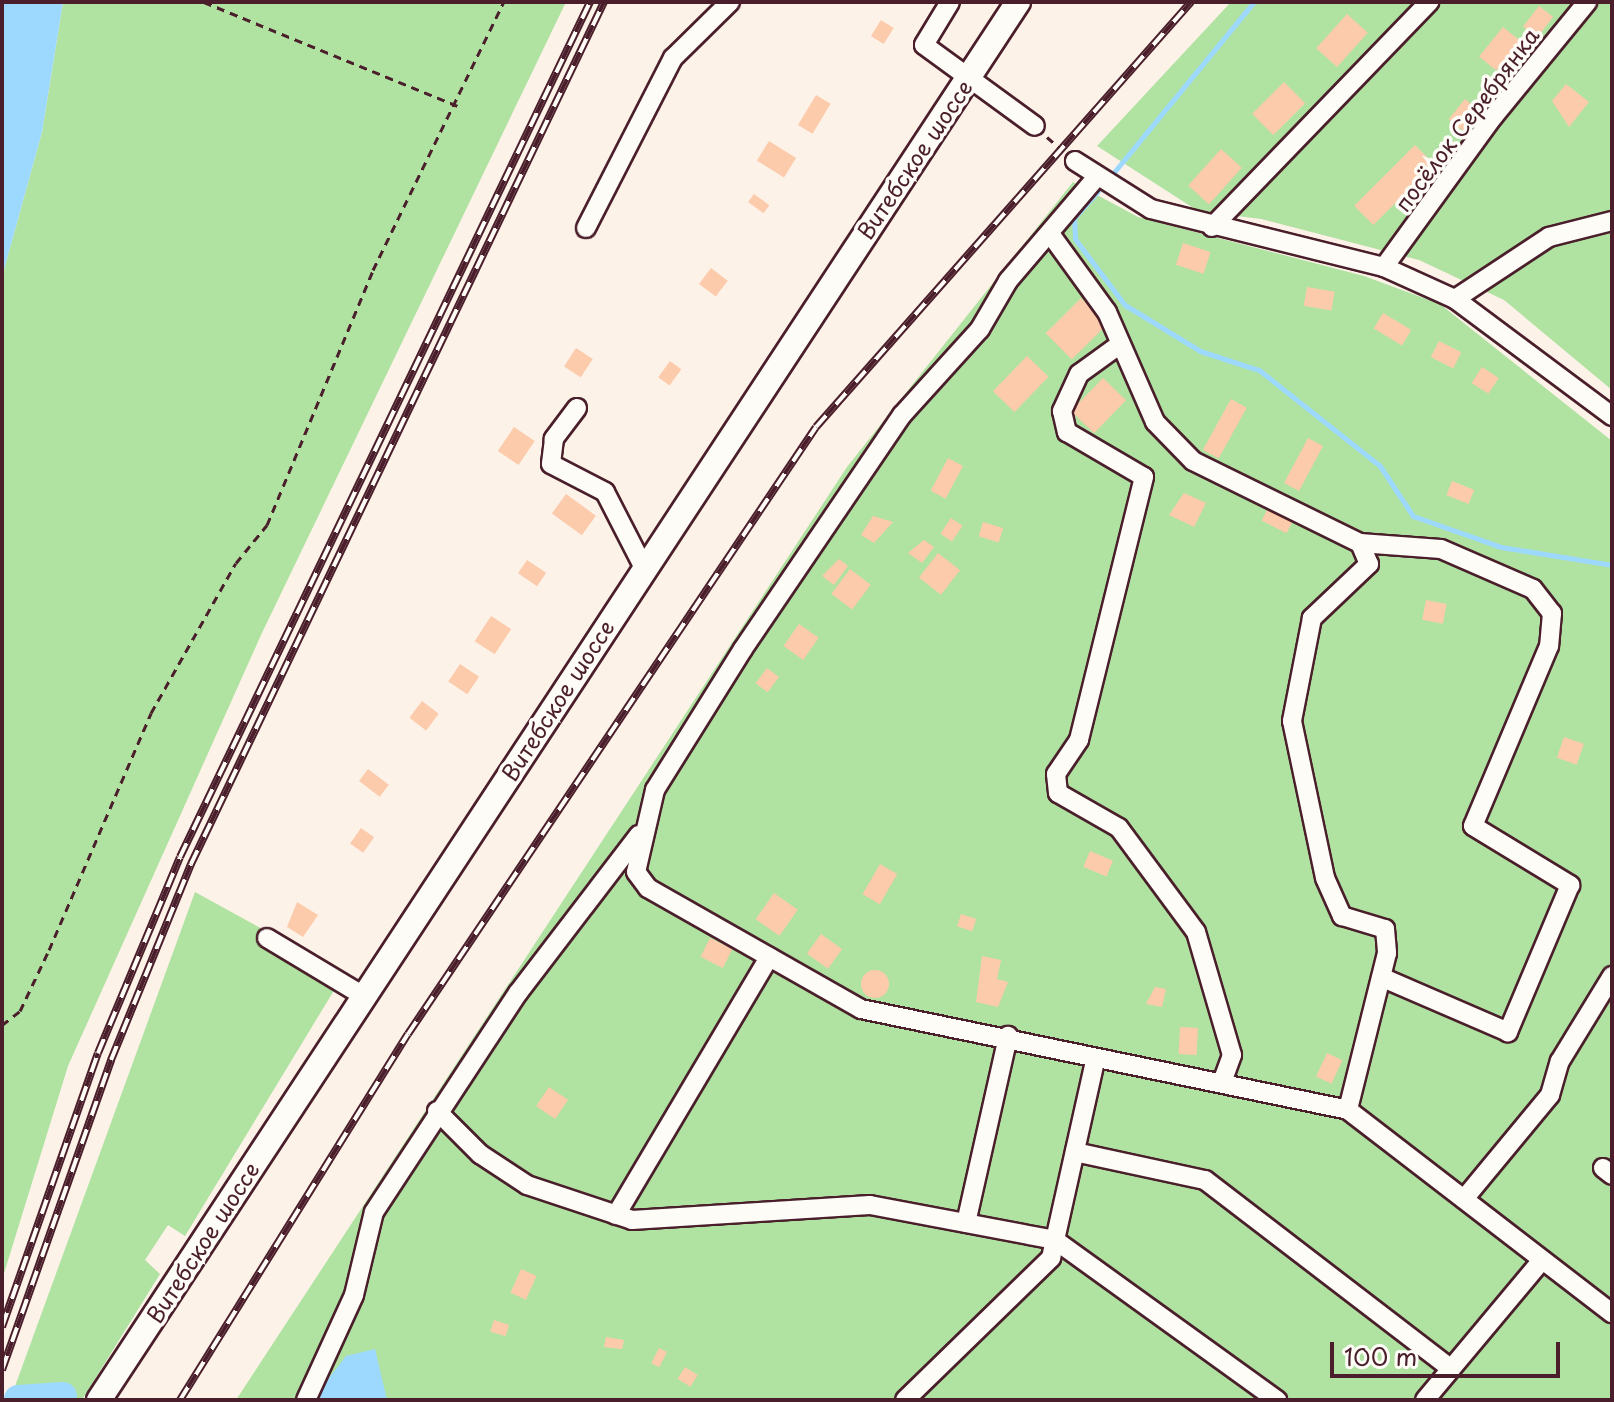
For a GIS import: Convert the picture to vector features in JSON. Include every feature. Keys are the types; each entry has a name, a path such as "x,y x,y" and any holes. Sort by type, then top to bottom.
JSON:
{"main road":[{"name":"Витебское шоссе","path":"99,1400 362,995 1018,2"}],"street":[{"path":"586,228 673,58 730,2"},
{"path":"950,2 924,45 970,75 1035,126"},
{"path":"1212,227 1429,2"},
{"name":"посёлок Серебрянка","path":"1384,267 1493,117 1587,2"},
{"path":"1075,161 1095,179 1151,209 1212,227 1384,267 1455,299 1612,416"},
{"path":"1095,179 1051,235 1008,281 980,329 902,415 743,649 655,790 640,832 636,872 648,888 861,1009 1008,1036 1095,1061 1222,1083 1348,1110 1612,1313"},
{"path":"1455,299 1549,237 1612,221"},
{"path":"1051,235 1107,312 1155,422 1193,461 1360,543 1441,549 1533,589 1552,613 1549,646 1473,826 1570,885 1508,1032 1381,977"},
{"path":"1119,345 1079,374 1062,411 1067,432 1144,477 1079,740 1056,774 1058,793 1119,828 1196,932 1232,1055 1222,1083"},
{"path":"577,408 554,439 551,464 605,492 644,568"},
{"path":"1348,1110 1381,977 1385,929 1342,916 1325,878 1292,721 1312,618 1369,564 1360,543"},
{"path":"306,1400 354,1295 374,1212 437,1111 640,832"},
{"path":"267,938 362,995"},
{"path":"616,1215 769,957"},
{"path":"1464,1199 1550,1095 1560,1061 1612,976"},
{"path":"966,1223 1008,1036"},
{"path":"905,1400 1051,1258 1095,1061"},
{"path":"437,1111 480,1154 527,1185 632,1220 870,1205 1055,1240 1277,1400"},
{"path":"1075,1152 1205,1180 1451,1369"},
{"path":"1425,1400 1542,1260"}],"path":[{"path":"204,2 457,106"},
{"path":"2,1025 20,1011 151,713 236,563 267,525 373,270 457,106 504,2"},
{"path":"1035,126 1075,161"}],"green space":[{"path":"63,2 566,2 261,635 68,1066 2,1280 2,277 42,132"},
{"path":"1231,2 1612,2 1612,390 1504,300 1419,260 1261,219 1198,211 1097,146"},
{"path":"1073,182 1138,217 1364,276 1440,304 1612,441 1612,1400 236,1400 847,467"},
{"path":"195,892 344,974 185,1236 168,1225 145,1260 160,1274 82,1400 10,1400"}],"water":[{"path":"2,2 63,2 42,132 2,277"},
{"path":"375,1349 387,1400 312,1400 346,1356"}],"building":[{"path":"1539,6 1553,17 1537,38 1523,26"},
{"path":"1347,14 1368,33 1337,67 1316,48"},
{"path":"881,20 894,28 884,44 871,36"},
{"path":"1503,27 1520,41 1496,70 1479,57"},
{"path":"1284,82 1305,103 1273,135 1252,114"},
{"path":"1566,84 1589,102 1569,127 1552,101"},
{"path":"816,95 831,104 813,134 798,125"},
{"path":"1465,99 1481,112 1465,132 1449,119"},
{"path":"769,141 796,158 784,177 757,161"},
{"path":"1415,145 1434,164 1373,225 1354,206"},
{"path":"1221,149 1242,168 1209,204 1188,185"},
{"path":"754,194 769,205 763,213 748,202"},
{"path":"1183,243 1211,252 1203,274 1176,265"},
{"path":"711,268 728,281 716,297 699,284"},
{"path":"1307,287 1335,292 1331,311 1304,306"},
{"path":"1081,298 1107,324 1072,360 1046,333"},
{"path":"1383,313 1411,330 1402,345 1374,328"},
{"path":"1439,341 1461,352 1453,368 1431,357"},
{"path":"576,348 593,359 581,377 564,366"},
{"path":"1027,356 1049,377 1015,412 993,391"},
{"path":"670,361 681,369 670,385 658,377"},
{"path":"1482,367 1499,378 1488,394 1472,383"},
{"path":"1103,378 1126,400 1094,433 1071,411"},
{"path":"1231,399 1247,408 1219,458 1203,450"},
{"path":"514,427 535,441 519,465 498,451"},
{"path":"1308,438 1323,446 1299,491 1284,483"},
{"path":"948,458 963,466 946,499 931,491"},
{"path":"1452,481 1474,490 1469,504 1446,495"},
{"path":"1184,493 1206,503 1194,527 1169,515"},
{"path":"566,494 596,516 582,535 552,513"},
{"path":"1268,508 1293,521 1287,533 1262,520"},
{"path":"873,516 893,522 874,543 861,535"},
{"path":"951,518 963,526 952,542 940,534"},
{"path":"983,522 1003,528 999,542 979,536"},
{"path":"924,540 934,547 922,563 908,553"},
{"path":"938,553 960,570 941,595 919,577"},
{"path":"839,559 848,566 834,585 822,576"},
{"path":"527,560 546,573 537,586 518,573"},
{"path":"850,569 871,585 852,609 831,594"},
{"path":"1426,600 1447,604 1443,624 1422,620"},
{"path":"491,616 511,629 495,654 475,641"},
{"path":"799,624 819,638 803,660 784,646"},
{"path":"460,664 479,677 467,694 448,681"},
{"path":"767,668 779,677 768,692 756,683"},
{"path":"422,701 439,714 426,730 409,718"},
{"path":"1564,737 1584,744 1577,765 1557,758"},
{"path":"368,769 389,785 380,797 359,781"},
{"path":"361,828 374,837 363,853 350,844"},
{"path":"1090,851 1113,861 1106,876 1083,867"},
{"path":"880,864 897,874 880,904 862,894"},
{"path":"774,893 798,910 779,936 756,919"},
{"path":"297,902 318,915 303,937 287,927"},
{"path":"961,914 976,919 972,931 957,926"},
{"path":"821,934 842,949 828,969 807,953"},
{"path":"710,938 732,949 723,968 700,957"},
{"path":"982,956 1001,960 997,979 1008,982 998,1007 976,1002"},
{"path":"875,970 885,974 889,984 885,994 875,998 865,994 861,984 865,974"},
{"path":"1155,987 1166,989 1162,1007 1146,1004"},
{"path":"1180,1027 1198,1028 1197,1055 1179,1054"},
{"path":"1327,1053 1342,1060 1331,1084 1316,1077"},
{"path":"549,1087 568,1100 555,1119 536,1106"},
{"path":"521,1269 537,1276 526,1300 510,1293"},
{"path":"494,1320 509,1325 506,1336 490,1331"},
{"path":"606,1337 624,1340 622,1349 604,1347"},
{"path":"659,1348 667,1352 659,1367 651,1363"},
{"path":"685,1367 698,1375 690,1387 678,1379"}],"waterway":[{"path":"1110,177 1254,2"},
{"path":"1104,184 1074,218 1075,239 1125,305 1200,351 1259,370 1380,466 1413,516 1501,547 1612,565"},
{"path":"18,1399 63,1396"}],"railway":[{"path":"2,1327 98,1053 180,857 590,2"},
{"path":"2,1370 111,1060 191,864 604,2"},
{"path":"180,1400 408,1034 816,427 1191,2"}]}
